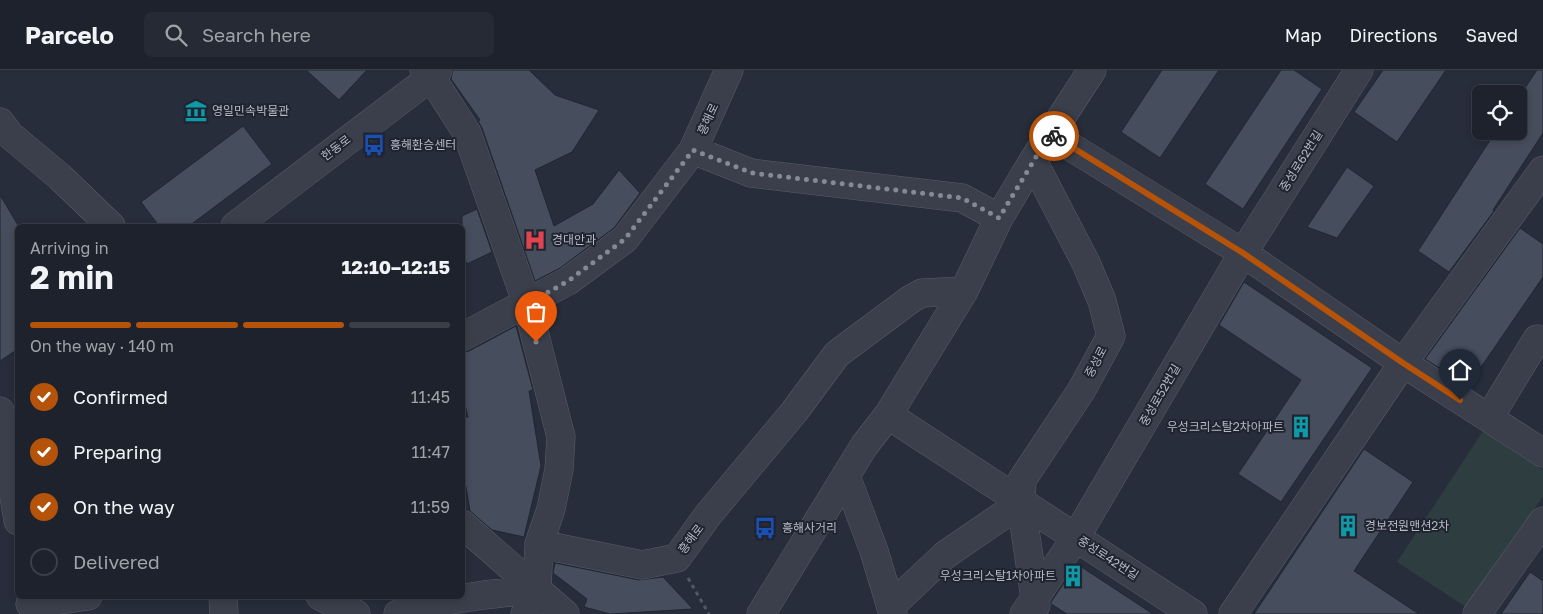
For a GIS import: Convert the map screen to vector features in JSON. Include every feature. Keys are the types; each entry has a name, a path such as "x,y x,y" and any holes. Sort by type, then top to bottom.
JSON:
{"street":[{"name":"흥해로","path":"465,335 568,281 625,239 693,150 729,70"},
{"name":"중성로62번길","path":"1243,253 1359,70"},
{"path":"431,72 467,133 527,304 561,437 559,469 540,544 537,589 525,614"},
{"name":"한동로","path":"238,224 431,72"},
{"path":"761,614 864,446 888,415 964,291 999,218 1050,134 1084,73"},
{"path":"0,122 10,135 60,177 109,224"},
{"path":"1050,134 1243,253 1403,363 1543,453"},
{"path":"693,150 752,173 962,198 999,218"},
{"name":"중성로","path":"1021,503 1022,480 1081,391 1111,336 1102,301 1086,263 1033,161"},
{"path":"1233,614 1403,363 1543,170"},
{"name":"중성로52번길","path":"1032,608 1243,253"},
{"name":"흥해로","path":"540,544 642,565 676,558 708,515 794,412 837,354 911,299 922,294 964,291"},
{"path":"1488,418 1537,339"},
{"path":"5,410 15,495"},
{"name":"중성로42번길","path":"888,415 1193,614"},
{"path":"846,476 874,551 892,610 945,555 1021,503 1032,608"},
{"path":"1477,614 1543,521"},
{"path":"465,527 565,614"},
{"path":"465,598 537,589"},
{"path":"29,605 68,599"},
{"path":"223,599 224,614"},
{"path":"326,599 356,614"},
{"path":"398,614 424,604 457,599"}],"path":[{"path":"676,558 709,614"}],"shaded area":[{"path":"1483,431 1543,470 1543,496 1469,609 1397,562"}],"building":[{"path":"306,70 367,70 339,100"},
{"path":"453,70 529,70 555,95 599,110 572,152 535,170 554,226 593,204 619,170 640,193 614,228 560,268 535,281 478,121 480,120 451,79"},
{"path":"1162,70 1219,70 1160,158 1121,132"},
{"path":"1281,70 1294,70 1322,89 1243,209 1205,184"},
{"path":"1383,70 1446,70 1397,142 1354,112"},
{"path":"1537,70 1543,70 1543,133 1494,211 1449,272 1418,251 1490,140 1527,140 1527,85"},
{"path":"243,126 272,164 192,224 158,224 141,202"},
{"path":"1347,167 1374,186 1337,238 1307,227"},
{"path":"0,195 17,224 15,224 15,351 0,361"},
{"path":"477,209 492,252 467,264 465,260 465,224 462,224 462,216"},
{"path":"1520,228 1543,244 1543,277 1468,386 1425,359"},
{"name":"우성크리스탈2차아파트","path":"1244,282 1372,368 1281,502 1238,474 1301,380 1219,325"},
{"path":"516,326 533,390 529,391 541,466 524,537 492,530 470,511 465,482 465,418 468,417 465,404 465,352"},
{"name":"경보전원맨션2차","path":"1364,449 1413,482 1354,571 1419,614 1254,614"},
{"path":"555,563 639,580 663,577 693,609 610,614 584,607 587,599 553,573"},
{"name":"우성크리스탈1차아파트","path":"1077,564 1153,614 1067,614 1051,604"},
{"path":"1530,572 1543,581 1543,614 1501,614"}],"way so far":[{"path":"536,342 527,304 568,281 625,239 693,150 752,173 962,198 999,218 1050,134 1054,136"}],"place":[{"name":"영일민속박물관","path":"196,111"},
{"name":"흥해환승센터","path":"374,145"},
{"name":"경대안과","path":"535,240"},
{"name":"우성크리스탈2차아파트","path":"1301,427"},
{"name":"경보전원맨션2차","path":"1348,526"},
{"name":"흥해사거리","path":"765,528"},
{"name":"우성크리스탈1차아파트","path":"1073,576"}],"route":[{"path":"1054,136 1243,253 1460,400"}]}
